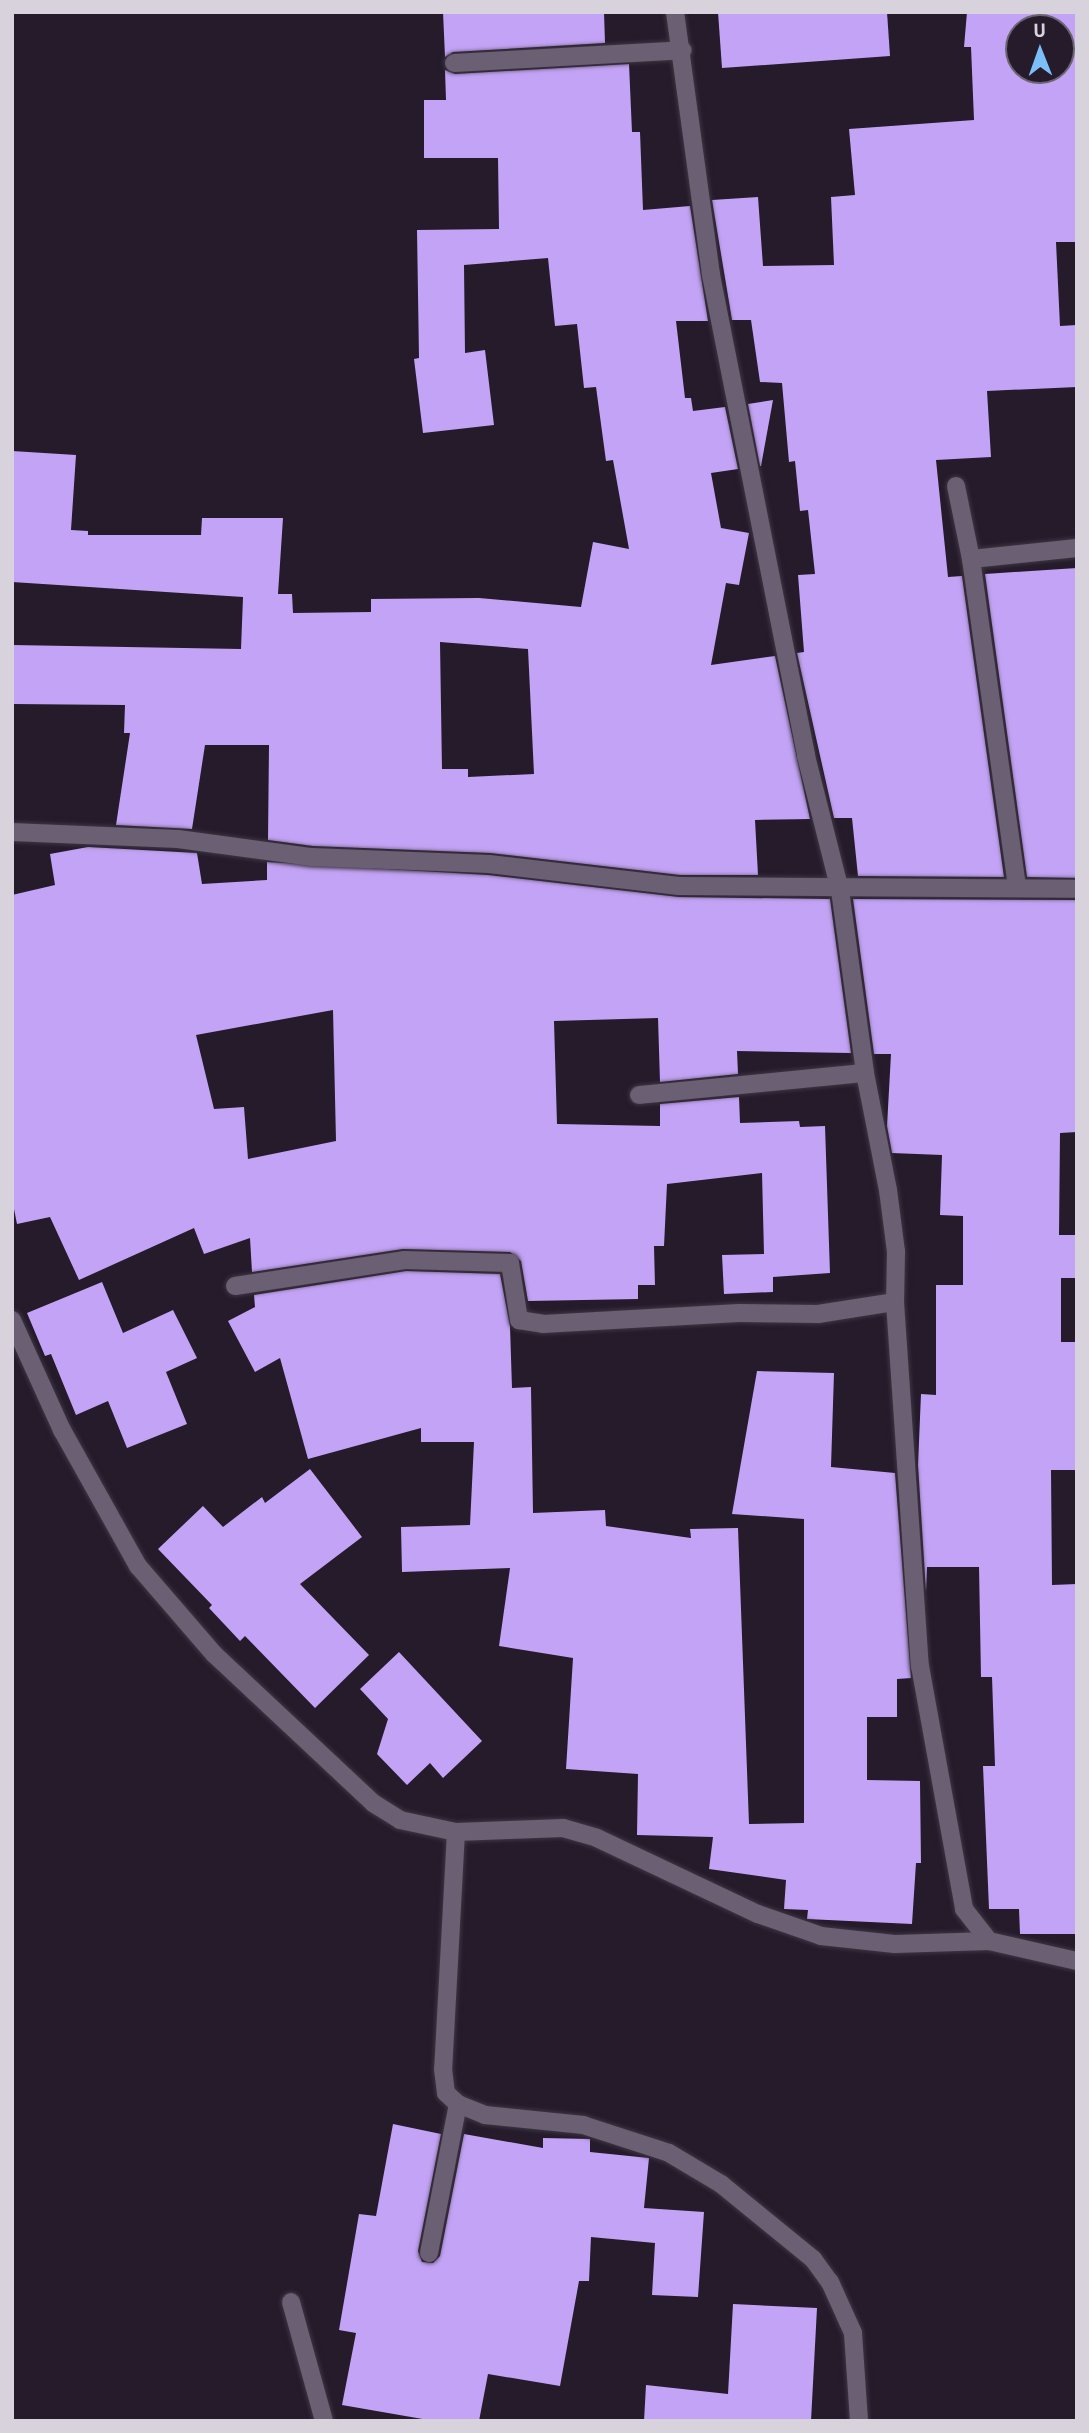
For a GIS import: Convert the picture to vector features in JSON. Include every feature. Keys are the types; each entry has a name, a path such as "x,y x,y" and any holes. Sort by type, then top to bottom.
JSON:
{"street":[{"path":"675,12 683,50 711,275 806,756 840,890 866,1073 897,1252 895,1302 920,1666 964,1909 989,1941"},
{"path":"454,63 683,50"},
{"path":"956,486 971,559 1017,886"},
{"path":"971,559 1077,548"},
{"path":"12,832 178,839 312,857 489,864 679,886 840,890 1017,886 1077,888"},
{"path":"639,1096 866,1073"},
{"path":"235,1286 405,1260 510,1263 519,1320 543,1324 740,1313 818,1314 895,1302"},
{"path":"12,1320 62,1430 138,1566 189,1624 373,1802 400,1820 456,1832 563,1828 597,1838 758,1914 821,1936 895,1944 989,1941 1077,1961"},
{"path":"456,1832 443,2069 446,2093 458,2104 485,2115 583,2125 669,2153 721,2184 813,2259 839,2298 853,2333 859,2421"},
{"path":"429,2253 458,2104"},
{"path":"291,2302 324,2421"}],"building":[{"path":"443,12 604,12 605,43 453,52 445,57"},
{"path":"718,12 887,12 890,56 722,68"},
{"path":"967,12 1077,12 1077,242 1056,242 1060,326 1077,325 1077,387 987,391 991,457 936,460 948,577 962,576 1004,877 858,876 852,818 834,818 797,653 804,652 798,575 815,574 808,510 800,511 795,461 789,462 782,383 760,382 751,320 732,320 712,200 758,197 763,266 834,265 831,197 855,195 849,129 974,120 971,47 964,47"},
{"path":"629,64 632,132 640,132 643,210 690,206 708,321 676,321 685,398 691,398 693,411 725,407 738,469 711,473 721,528 749,533 739,585 726,583 711,665 775,656 810,819 755,820 758,875 680,875 490,853 313,846 268,840 269,745 205,745 192,829 116,825 130,733 124,733 125,705 12,704 12,645 241,649 243,597 12,582 12,451 76,455 71,530 88,531 88,535 201,535 202,518 283,518 278,594 292,594 293,613 371,612 371,599 479,598 581,607 593,542 629,549 613,460 606,461 596,387 584,388 577,324 555,326 548,258 464,265 465,353 485,350 494,425 423,433 414,359 419,358 417,230 499,229 498,158 424,158 424,100 446,100 445,70 455,74","holes":["440,642 528,649 534,774 468,777 468,769 442,769"]},
{"path":"773,400 761,466 760,466 748,404"},
{"path":"1077,568 1077,878 1027,877 985,574"},
{"path":"88,847 197,853 202,884 267,880 267,862 488,875 679,897 830,899 851,1053 737,1051 738,1074 660,1082 658,1018 554,1021 557,1124 660,1126 660,1104 739,1097 740,1123 799,1121 800,1127 825,1126 830,1273 773,1277 773,1292 724,1294 722,1255 764,1254 762,1173 667,1184 664,1246 654,1246 655,1285 638,1285 638,1299 528,1301 521,1261 510,1252 403,1249 252,1272 250,1238 204,1254 194,1228 79,1280 50,1217 17,1224 12,1199 12,895 55,885 50,854","holes":["333,1010 336,1141 248,1159 244,1107 214,1109 196,1035"]},
{"path":"853,899 1077,900 1077,1132 1060,1133 1059,1235 1077,1235 1077,1278 1061,1278 1061,1342 1077,1342 1077,1470 1051,1470 1052,1585 1077,1584 1077,1934 1020,1934 1019,1909 989,1909 983,1766 995,1766 992,1677 981,1677 979,1567 927,1567 926,1592 918,1465 921,1394 936,1395 936,1285 963,1285 963,1216 940,1215 942,1155 892,1153 887,1126 891,1054 874,1054"},
{"path":"406,1271 500,1274 510,1326 512,1388 531,1387 533,1513 605,1510 606,1526 691,1538 690,1529 738,1528 749,1824 804,1823 804,1519 732,1514 757,1371 834,1373 831,1467 895,1473 911,1678 897,1679 897,1717 867,1717 867,1780 920,1781 921,1863 916,1863 912,1924 807,1919 808,1910 784,1909 786,1880 709,1869 713,1837 637,1835 638,1774 566,1769 573,1658 499,1646 510,1568 402,1572 401,1527 470,1525 474,1442 421,1442 421,1428 308,1459 280,1358 255,1372 228,1321 255,1307 254,1295"},
{"path":"102,1282 123,1333 173,1310 197,1358 166,1372 187,1424 127,1448 108,1401 76,1415 51,1354 45,1356 27,1313"},
{"path":"310,1469 362,1537 300,1584 369,1655 315,1708 245,1636 240,1641 209,1608 212,1605 158,1549 203,1506 223,1527 262,1497 265,1503"},
{"path":"399,1652 482,1741 443,1778 430,1763 407,1785 377,1754 388,1719 360,1689"},
{"path":"393,2124 441,2134 418,2251 422,2262 433,2263 440,2256 464,2134 543,2148 543,2138 590,2139 590,2152 649,2158 644,2208 704,2212 698,2297 652,2295 655,2243 591,2237 589,2281 579,2281 560,2386 488,2374 479,2421 434,2421 342,2405 356,2333 339,2330 359,2214 376,2216"},
{"path":"733,2304 817,2308 811,2421 644,2421 646,2385 728,2394"}]}
